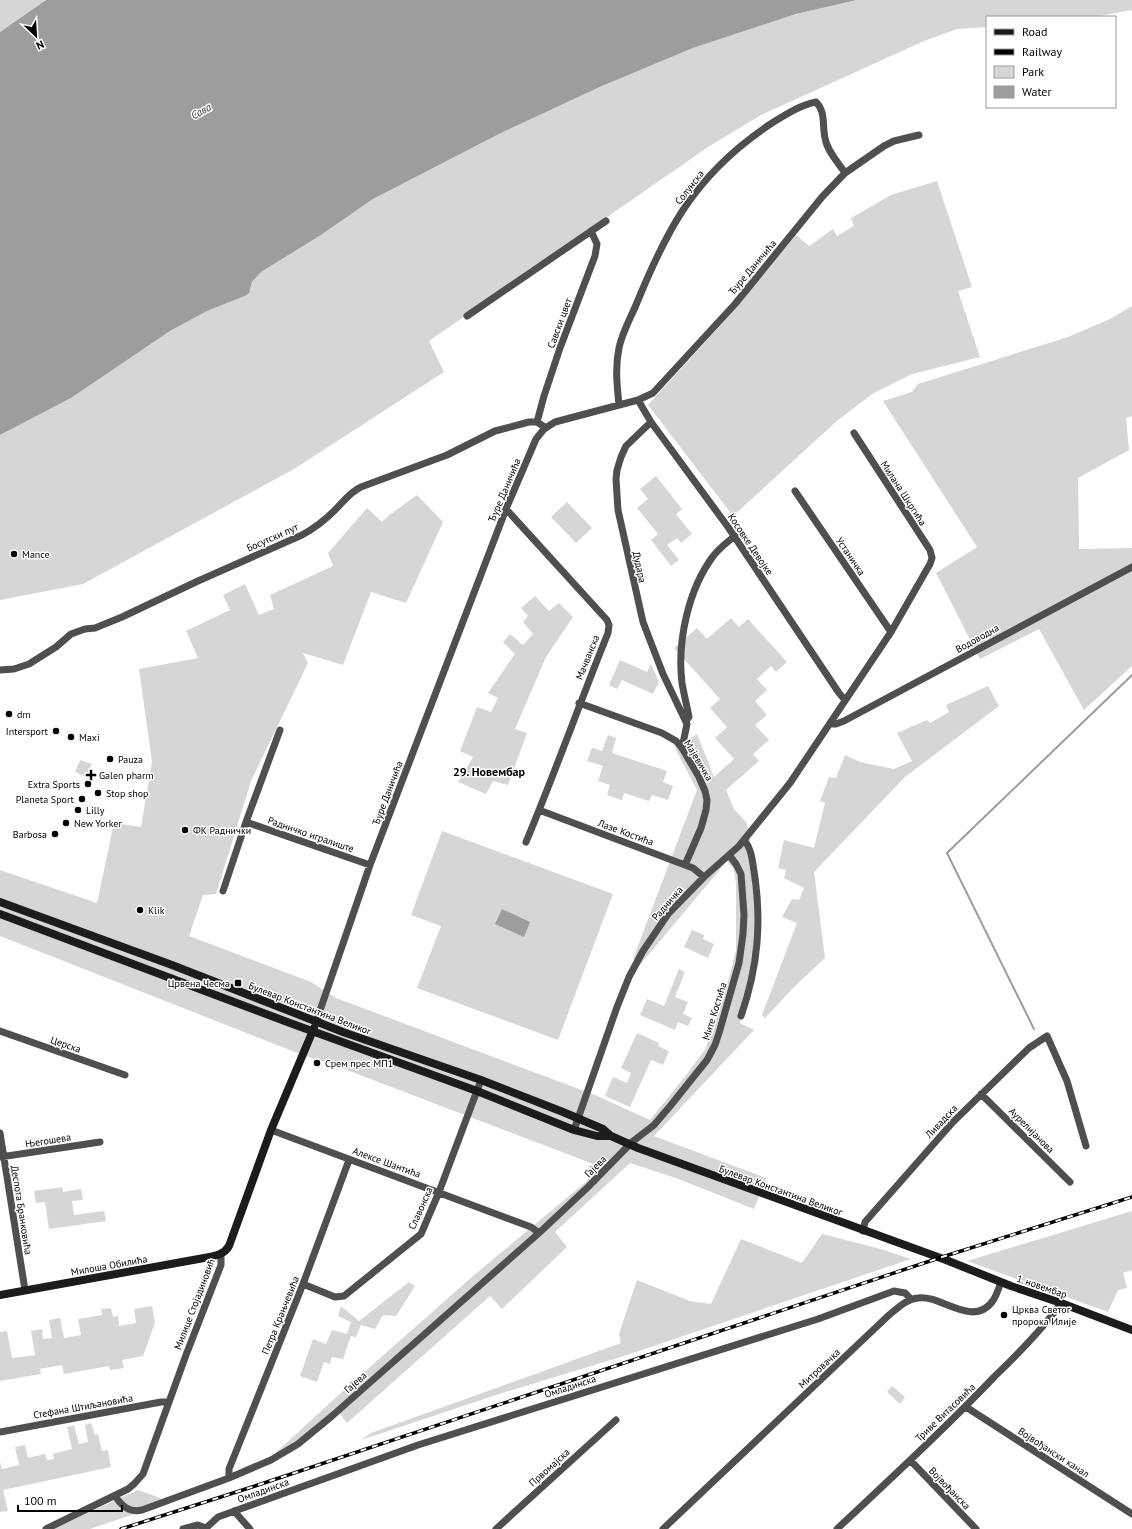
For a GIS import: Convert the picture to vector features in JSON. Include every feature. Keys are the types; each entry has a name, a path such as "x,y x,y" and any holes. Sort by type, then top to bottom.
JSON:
{"main road":[{"name":"Булевар Константина Великог","path":"0,902 172,965 316,1022 481,1080 603,1128 611,1136 630,1144 863,1231 946,1260"},
{"name":"Булевар Константина Великог","path":"0,914 476,1091 574,1130 597,1136 611,1136"},
{"name":"Милице Стојадиновић","path":"221,1254 225,1252 229,1246 271,1130 316,1022"},
{"name":"Милоша Обилића","path":"0,1295 221,1254"},
{"name":"1. новембар","path":"946,1260 1001,1282 1132,1330"}],"street":[{"name":"Солунска","path":"619,405 616,362 619,345 666,239 683,210 717,167 739,146 760,131 783,116 816,102 821,108 824,138 827,146 846,172"},
{"name":"Ђуре Даничића","path":"316,1022 370,865 506,509 536,440 546,428 565,419 638,400 653,393 692,353 735,304 822,197 846,172 884,146 894,141 918,135"},
{"path":"467,316 606,221"},
{"name":"Савски цвет","path":"537,422 559,351 595,256 597,244 591,232"},
{"name":"Косовке Девојке","path":"638,400 652,422 735,536 834,687 845,700"},
{"path":"537,422 546,428"},
{"name":"Босутски пут","path":"0,670 14,669 29,664 56,647 70,634 84,629 104,625 307,532 322,523 350,494 361,487 447,455 495,431 514,425 537,422"},
{"name":"Дудара","path":"652,422 626,446 621,457 616,479 618,510 643,622 663,674 686,721"},
{"name":"Милана Шкргића","path":"854,433 930,550 932,558 891,632"},
{"name":"Устаничка","path":"795,491 891,632"},
{"name":"Мачванска","path":"506,509 608,622 608,633 526,842"},
{"path":"682,748 688,727 686,721 689,717 682,682 681,651 687,614 693,594 710,562 723,546 735,536"},
{"name":"Водоводна","path":"831,724 844,721 1132,566"},
{"path":"831,724 845,700 891,632"},
{"name":"Мајевичка","path":"580,703 662,733 676,741 682,748 699,776 707,800 701,828 685,864"},
{"name":"Радничка","path":"574,1130 617,1007 643,951 668,914 704,877 744,840 790,783 831,724"},
{"path":"223,891 246,822 280,730"},
{"name":"Лазе Костића","path":"539,810 685,864 693,868 704,877"},
{"name":"Радничко игралиште","path":"246,822 370,865"},
{"path":"741,1016 751,980 758,937 758,903 755,876 749,847 744,840"},
{"name":"Мите Костића","path":"630,1144 654,1125 706,1060 715,1045 739,963 743,934 744,915 741,874 729,855"},
{"name":"Церска","path":"0,1031 125,1075"},
{"name":"Ливадска","path":"863,1231 865,1222 873,1212 953,1122 1029,1048 1047,1036 1067,1080 1086,1146"},
{"name":"Славонска","path":"303,1284 335,1297 347,1295 421,1234 439,1192 481,1080"},
{"name":"Аурелијанова","path":"981,1094 1070,1182"},
{"name":"Алексе Шантића","path":"271,1130 531,1227 539,1233"},
{"name":"Деспота Бранковића","path":"0,1133 2,1157 25,1290"},
{"name":"Његошева","path":"2,1157 100,1142"},
{"name":"Гајева","path":"115,1496 124,1507 133,1511 138,1511 229,1478 285,1453 312,1434 539,1233 593,1182 630,1144"},
{"name":"Петра Крањчевића","path":"229,1478 230,1469 303,1284 349,1160"},
{"name":"Милице Стојадиновић","path":"115,1496 128,1489 143,1474 186,1355 221,1265 221,1254"},
{"path":"911,1299 928,1298 964,1311 981,1310 993,1302 1001,1282"},
{"name":"Омладинска","path":"205,1528 218,1517 418,1445 818,1319 894,1291 905,1293 911,1299"},
{"name":"Митровачка","path":"664,1529 889,1315 911,1299"},
{"name":"Триве Витасовића","path":"837,1529 966,1407 1025,1346 1051,1317 1061,1303"},
{"name":"Стефана Штиљановића","path":"0,1432 161,1402 169,1402"},
{"name":"Војвођански канал","path":"966,1407 1132,1514"},
{"name":"Првомајска","path":"496,1529 616,1420"},
{"name":"Војвођанска","path":"910,1460 976,1529"},
{"path":"46,1529 115,1496"},
{"path":"234,1511 250,1529"},
{"path":"183,1529 200,1525 205,1528"}],"green space":[{"path":"0,0 46,0 0,32"},
{"path":"857,0 1132,0 1132,10 1099,16 986,16 986,27 957,29 924,41 761,115 708,147 429,341 444,372 294,469 83,584 0,600 0,435 71,398 170,331 207,311 245,296 250,289 252,282 261,272 321,235 373,199 499,134 602,86 693,48 796,14"},
{"path":"937,181 972,287 958,291 980,357 912,374 872,394 838,420 733,516 648,405 720,326 796,235 809,246 833,229 837,236 854,226 851,218 891,195"},
{"path":"1132,306 1132,416 1126,418 1129,450 1078,478 1079,549 1132,548 1132,666 1084,710 1039,629 980,659 936,573 977,547 883,401 912,392 918,384 1068,337 1110,319"},
{"path":"656,476 682,509 676,514 692,534 681,543 677,538 667,545 679,560 671,566 651,540 658,534 637,508 648,499 640,489"},
{"path":"417,495 443,522 406,603 371,592 343,665 303,653 308,663 251,781 216,894 203,895 189,936 311,982 336,998 595,1095 650,1120 706,1048 730,975 736,950 736,883 734,870 727,861 639,966 633,959 697,790 675,748 697,734 714,777 734,759 715,738 727,727 710,708 720,699 674,648 697,628 707,639 731,618 739,627 748,619 787,662 776,672 771,666 757,679 767,690 755,701 767,715 755,725 769,740 753,754 759,761 726,790 734,809 747,823 760,914 751,991 740,1023 754,1030 654,1136 766,1178 754,1209 676,1178 630,1163 555,1232 567,1247 502,1309 490,1296 347,1423 340,1414 295,1450 259,1468 344,1390 473,1276 587,1181 596,1165 326,1062 305,1056 0,936 0,870 97,903 114,823 141,827 152,762 139,669 198,658 186,631 230,610 223,595 245,584 259,615 274,609 270,595 333,566 328,553 367,508 382,522"},
{"path":"567,502 592,528 576,543 551,517"},
{"path":"535,596 549,611 559,603 573,617 546,657 515,729 527,733 508,785 493,781 486,794 458,782 473,757 460,751 477,707 491,712 498,698 488,693 515,654 503,642 510,634 523,645 533,634 523,622 528,616 521,608"},
{"path":"620,660 647,672 651,664 659,682 653,694 622,680 617,689 609,685"},
{"path":"988,686 999,706 905,777 814,872 825,958 794,987 765,1018 762,1015 797,923 782,917 792,899 799,900 804,888 784,878 786,870 778,868 784,840 814,848 825,803 820,801 829,777 836,778 845,755 860,762 894,769 912,761 897,733 927,720 930,723 949,712 946,705"},
{"path":"608,735 616,738 612,753 667,771 663,782 673,786 668,800 652,795 649,801 624,793 622,800 607,795 610,785 598,781 603,766 587,761 592,748 602,751"},
{"path":"80,760 92,764 86,777 75,772"},
{"path":"442,831 613,894 558,1040 417,988 441,926 411,915"},
{"path":"692,930 704,935 703,939 714,944 708,958 684,947"},
{"path":"679,969 685,972 675,997 688,1002 683,1014 692,1018 688,1026 678,1022 675,1030 640,1015 647,999 664,1006"},
{"path":"637,1033 659,1043 658,1046 669,1051 663,1065 651,1060 630,1107 605,1096 613,1077 627,1083 631,1073 621,1068"},
{"path":"62,1187 63,1192 81,1189 83,1200 72,1201 74,1215 104,1211 106,1221 49,1229 45,1202 36,1203 34,1191"},
{"path":"1132,1211 1132,1270 1123,1273 1127,1288 1118,1290 1108,1312 967,1261"},
{"path":"822,1234 881,1249 911,1259 624,1356 502,1393 361,1440 371,1433 621,1343 619,1334 637,1280 690,1301 711,1304 741,1239 802,1263"},
{"path":"409,1282 415,1286 396,1316 383,1315 375,1329 361,1325 356,1337 351,1336 343,1359 332,1357 330,1364 324,1362 317,1382 300,1376 313,1339 326,1344 332,1330 347,1334 351,1322 338,1316 341,1306 359,1321"},
{"path":"152,1306 155,1323 143,1356 122,1360 124,1368 110,1370 109,1366 64,1374 62,1365 40,1369 41,1374 0,1381 0,1332 7,1331 12,1358 35,1355 31,1331 42,1329 43,1339 52,1338 49,1320 60,1318 64,1338 81,1335 78,1319 102,1315 101,1309 111,1308 113,1317 118,1316 119,1326 136,1323 134,1309"},
{"path":"892,1386 905,1397 900,1404 887,1392"},
{"path":"91,1423 95,1435 98,1434 102,1451 108,1450 111,1467 3,1490 8,1511 0,1512 0,1462 2,1469 19,1465 15,1447 25,1445 28,1458 45,1454 47,1460 54,1459 53,1454 72,1449 67,1427 74,1425 79,1444 88,1442 85,1425"},
{"path":"138,1490 158,1497 166,1503 90,1529 53,1529"}],"water":[{"name":"Сава","path":"46,0 857,0 796,14 693,48 602,86 499,134 373,199 321,235 261,272 252,282 249,293 245,296 207,311 170,331 71,398 0,435 0,32"},
{"path":"502,909 530,922 524,937 495,924"}],"waterway":[{"path":"1034,1029 947,853 1132,675"}],"railway":[{"path":"121,1529 255,1486 939,1258 1132,1197"}],"place":[{"name":"Mance","path":"14,554"},
{"name":"dm","path":"9,714"},
{"name":"Intersport","path":"56,731"},
{"name":"Maxi","path":"71,737"},
{"name":"Pauza","path":"110,759"},
{"name":"Galen pharm","path":"91,775"},
{"name":"Extra Sports","path":"88,784"},
{"name":"Stop shop","path":"98,793"},
{"name":"Planeta Sport","path":"82,799"},
{"name":"Lilly","path":"78,810"},
{"name":"New Yorker","path":"66,823"},
{"name":"ФК Раднички","path":"185,830"},
{"name":"Barbosa","path":"55,834"},
{"name":"Klik","path":"140,910"},
{"name":"Црвена Чесма","path":"238,983"},
{"name":"Срем прес МП1","path":"317,1063"},
{"name":"Црква Светог пророка Илије","path":"1004,1315"}],"district":[{"name":"29. Новембар","path":"489,772"}]}
